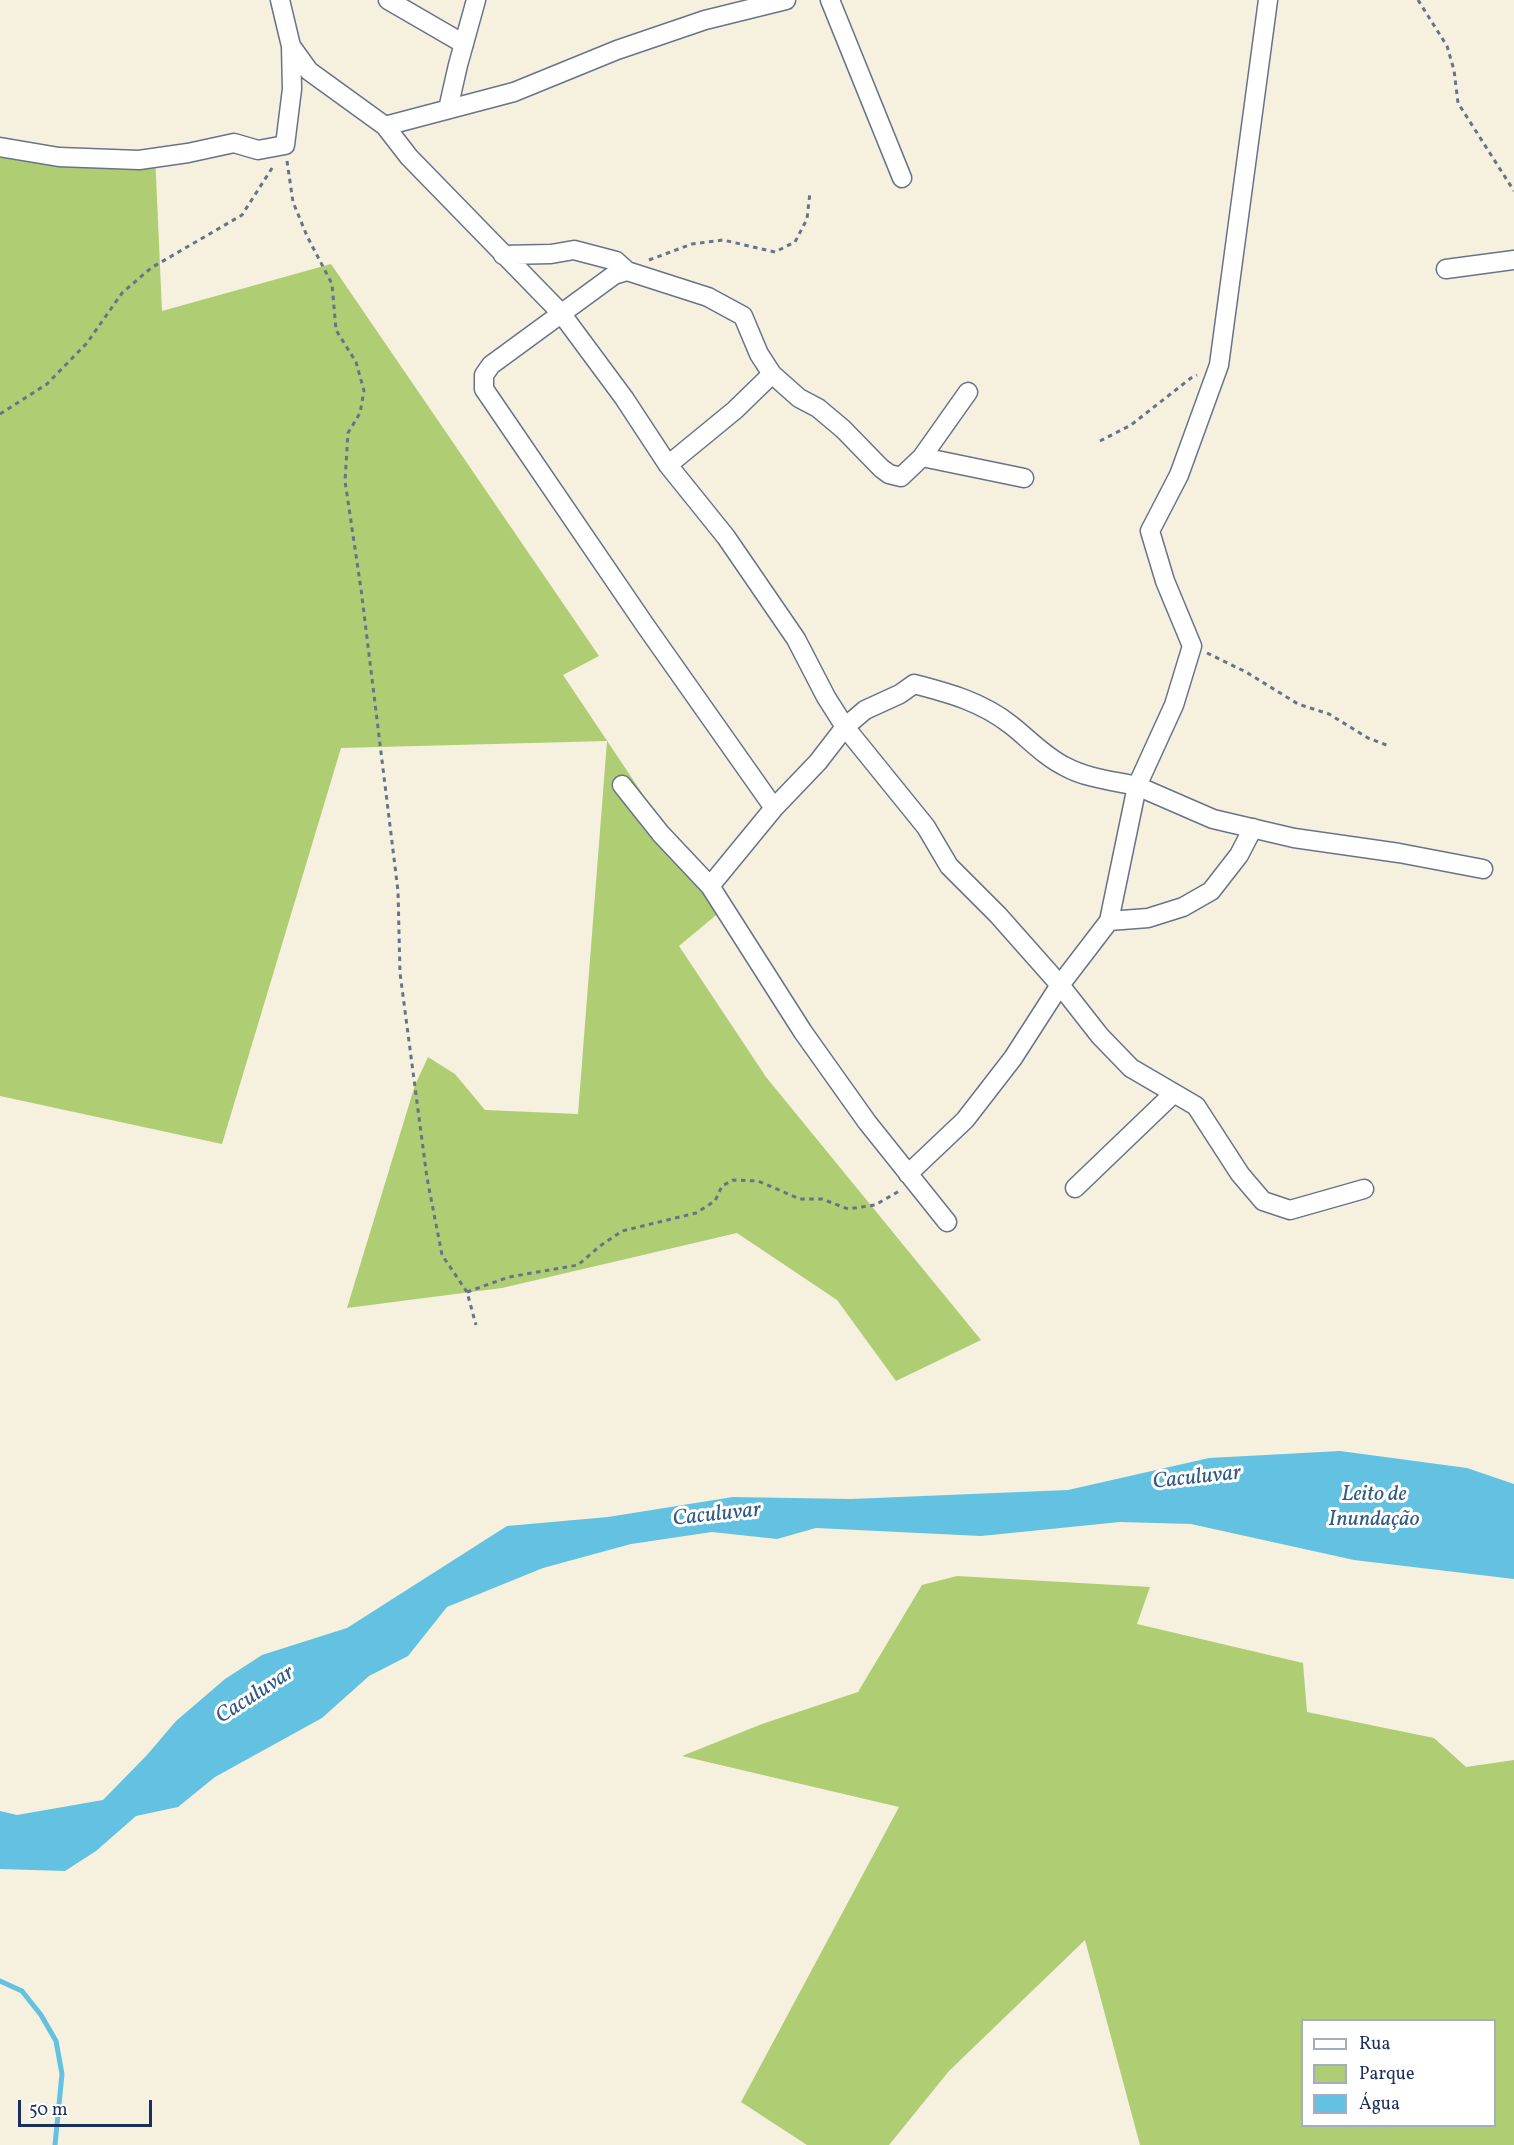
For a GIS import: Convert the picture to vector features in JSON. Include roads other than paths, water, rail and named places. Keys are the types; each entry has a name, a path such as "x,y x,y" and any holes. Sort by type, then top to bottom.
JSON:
{"street":[{"path":"0,147 59,157 139,160 234,143 258,150 285,145 292,89 291,46 280,0"},
{"path":"388,0 464,44"},
{"path":"448,110 476,0"},
{"path":"385,126 514,92 617,50 705,20 786,0"},
{"path":"830,0 902,178"},
{"path":"911,1176 964,1120 1014,1058 1060,985 1109,921 1137,786 1174,705 1192,646 1165,581 1150,531 1179,475 1219,365 1268,0"},
{"path":"291,46 309,71 385,126 409,157 561,313 624,398 668,465 726,537 796,639 826,697 845,727 926,827 949,866 998,915 1060,985 1100,1036 1131,1068 1196,1106 1240,1174 1263,1201 1290,1210 1364,1190"},
{"path":"503,255 551,255 574,250 597,254 616,261 627,271 708,297 743,316 759,354 772,374 799,398 818,408 843,429 889,474 901,477 922,456 968,392"},
{"path":"1446,268 1514,260"},
{"path":"627,271 614,275 491,365 484,375 484,389 645,625 774,808"},
{"path":"668,465 735,410 772,374"},
{"path":"922,456 1024,478"},
{"path":"710,886 774,808 818,762 845,727 865,710 900,694 914,684 950,693 980,705 1010,724 1066,768 1137,786 1213,819 1294,838 1399,853 1484,869"},
{"path":"622,785 661,834 710,886 804,1032 867,1122 947,1222"},
{"path":"1109,921 1148,918 1183,907 1211,891 1239,855 1253,828"},
{"path":"1075,1188 1174,1093"}],"water":[{"name":"Leito de Inundação","path":"1340,1451 1467,1468 1514,1484 1514,1579 1354,1560 1191,1524 1120,1522 981,1536 816,1528 777,1539 712,1532 631,1544 543,1568 447,1607 408,1656 369,1676 322,1718 215,1777 178,1807 136,1816 96,1851 65,1871 0,1869 0,1811 17,1815 103,1800 176,1721 225,1679 262,1655 347,1628 507,1526 608,1517 733,1497 851,1499 1068,1490 1209,1458"}],"waterway":[{"path":"0,1981 22,1991 41,2015 56,2041 62,2074 55,2145"}],"water label":[{"name":"Caculuvar","path":"1197,1479"},
{"name":"Caculuvar","path":"717,1516"},
{"name":"Caculuvar","path":"256,1696"}]}
